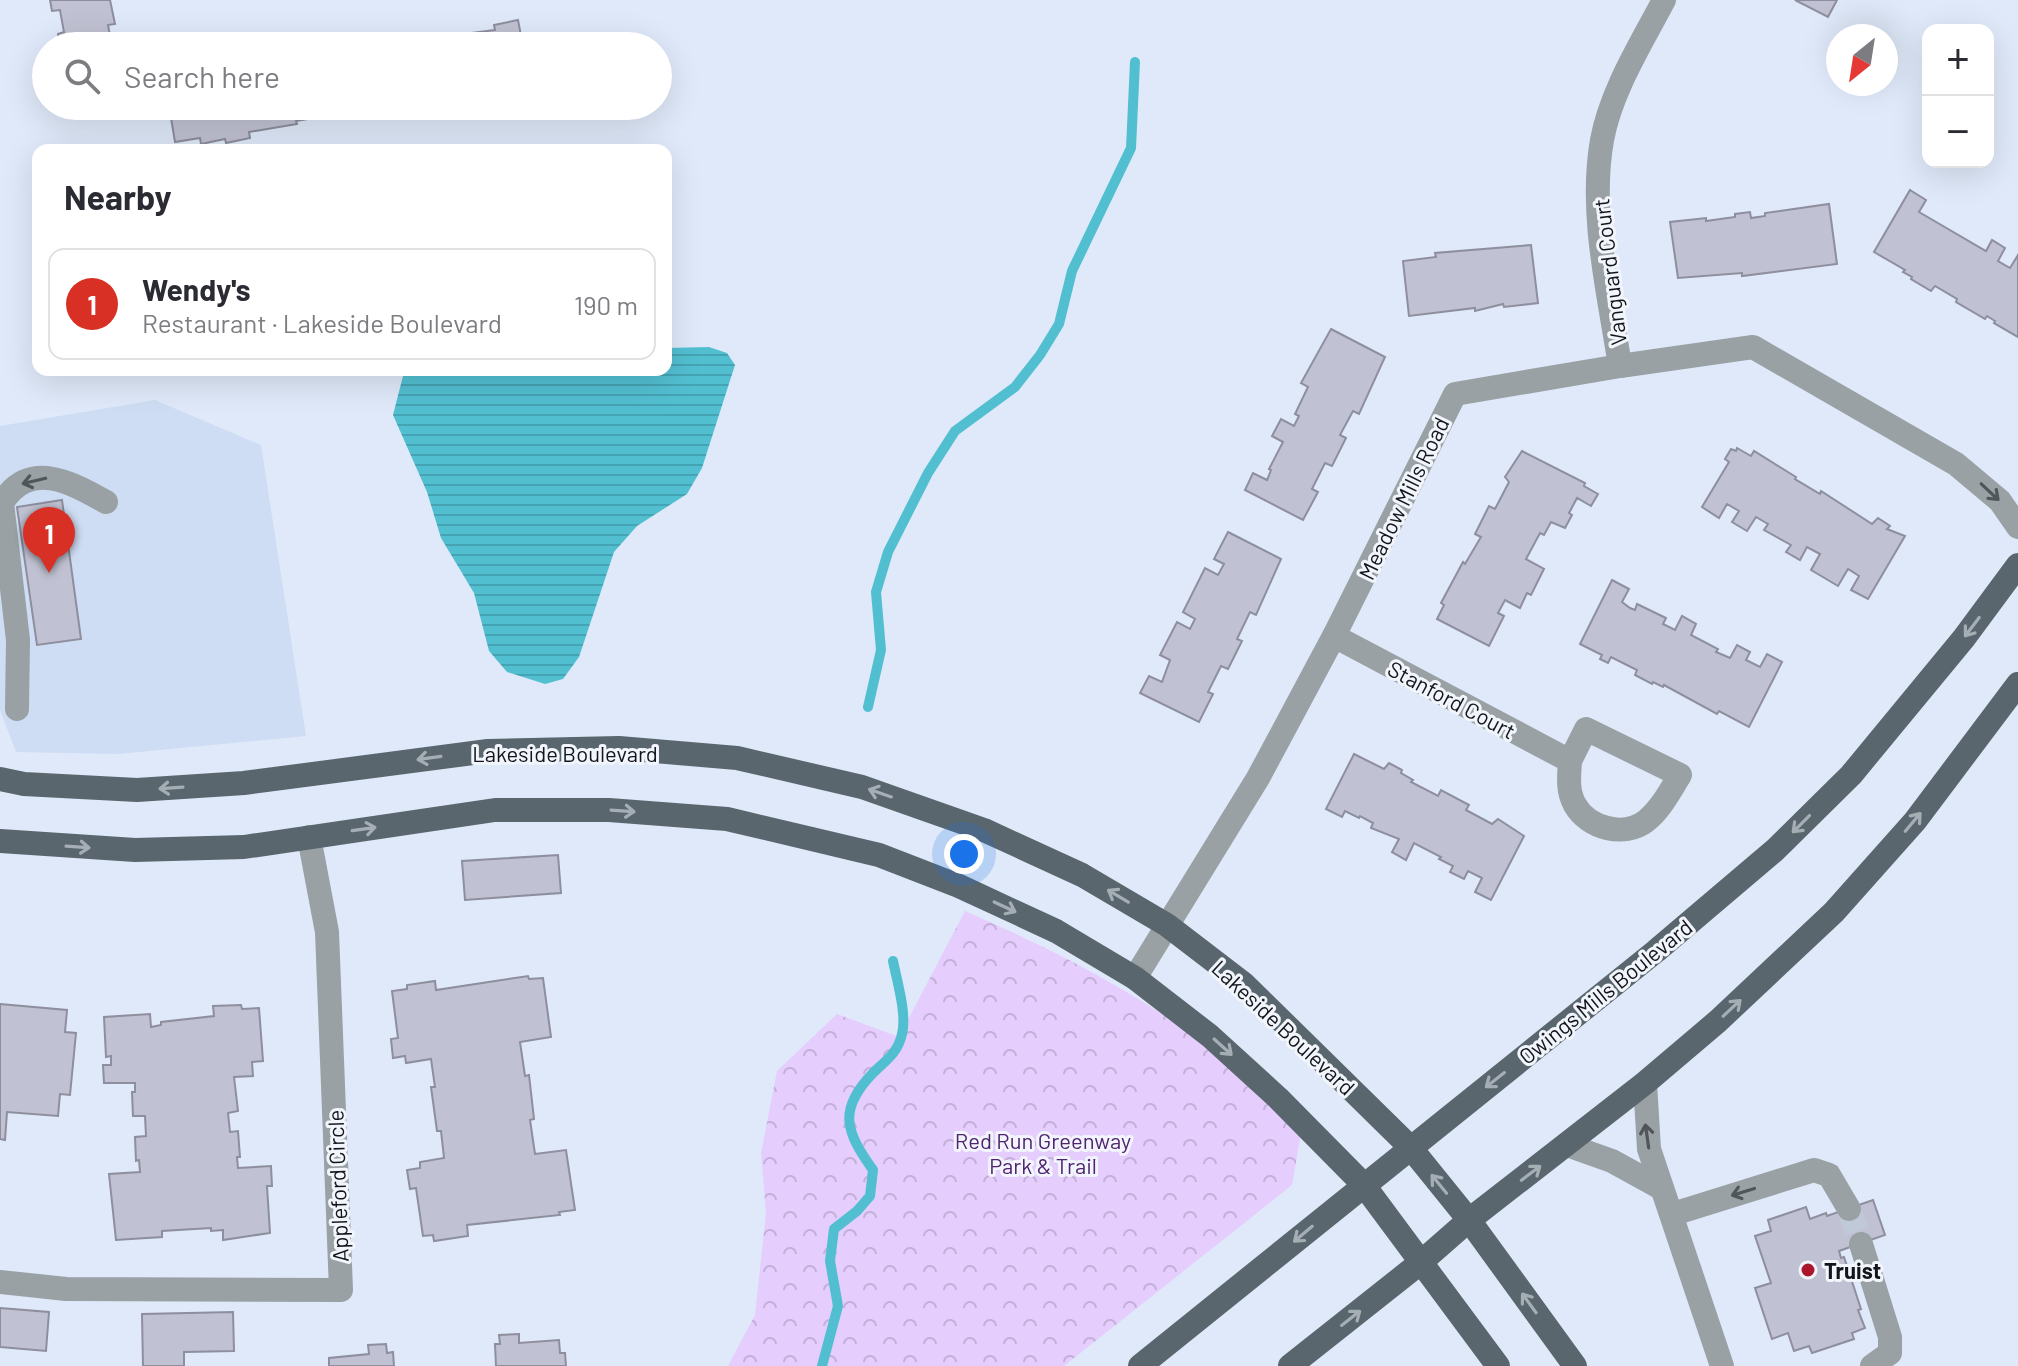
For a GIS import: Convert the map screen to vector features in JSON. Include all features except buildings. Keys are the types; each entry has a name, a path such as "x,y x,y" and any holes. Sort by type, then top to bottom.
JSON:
{"main road":[{"name":"Owings Mills Boulevard","path":"1140,1366 1656,951 1775,850 1851,775 1964,638 2018,565"},
{"path":"1290,1366 1469,1220 1645,1083 1718,1021 1834,912 1915,821 2018,684"},
{"name":"Lakeside Boulevard","path":"0,779 24,784 137,790 244,783 488,751 619,748 737,758 862,787 984,830 1082,875 1167,925 1244,984 1410,1147 1469,1220 1575,1366"},
{"path":"0,841 135,850 244,847 495,810 609,810 727,819 879,855 959,886 1056,931 1135,978 1210,1036 1278,1098 1363,1184 1498,1366"}],"street":[{"name":"Vanguard Court","path":"1620,366 1600,228 1602,140 1612,104 1664,0"},
{"name":"Meadow Mills Road","path":"1135,978 1258,778 1334,636 1455,394 1753,347 1956,464 2000,501 2018,527"},
{"path":"17,709 18,640 2,503 10,490 26,481 51,477 71,483 106,502"},
{"name":"Stanford Court","path":"1334,636 1570,761"},
{"path":"1586,729 1680,775 1665,801 1645,822 1622,830 1593,824 1575,805 1568,785 1570,761 1586,729"},
{"name":"Appleford Circle","path":"0,1282 66,1289 341,1290 327,932 309,837"},
{"path":"1645,1083 1649,1149 1722,1366"},
{"path":"1567,1145 1612,1161 1661,1188"},
{"path":"1673,1214 1814,1170 1829,1175 1849,1209"},
{"path":"1861,1244 1890,1337 1890,1353 1872,1366"}],"shaded area":[{"path":"155,400 261,445 306,736 118,754 16,752 0,710 0,426"}],"green space":[{"name":"Red Run Greenway Park & Trail","path":"965,911 1038,944 1108,981 1174,1022 1230,1065 1302,1127 1292,1185 1064,1366 728,1366 755,1315 766,1213 761,1153 777,1071 837,1014 899,1037"}],"water":[{"path":"709,347 727,353 735,365 702,468 687,494 637,526 614,552 579,657 563,679 545,684 507,672 489,651 474,593 441,538 427,492 393,415 403,376 672,376 672,348"}],"waterway":[{"path":"868,707 881,650 876,592 888,552 928,473 955,431 1015,387 1059,324 1072,271 1131,148 1135,62"},
{"path":"822,1366 838,1306 830,1261 834,1229 870,1196 873,1170 852,1132 850,1110 862,1086 894,1052 902,1034 902,1007 893,961"}],"tunnel":[{"path":"1849,1209 1861,1244"}],"place":[{"name":"Wendy's","path":"49,573"},
{"name":"Truist","path":"1808,1270"}]}
